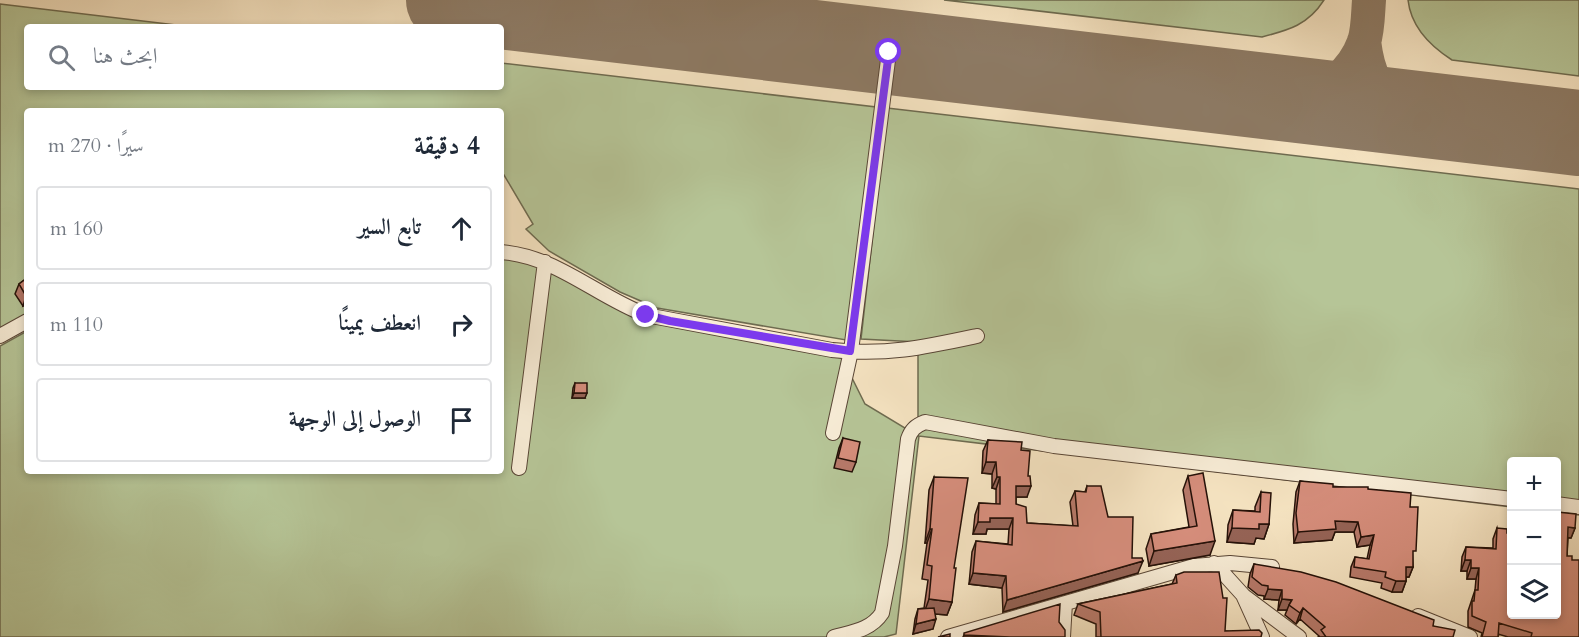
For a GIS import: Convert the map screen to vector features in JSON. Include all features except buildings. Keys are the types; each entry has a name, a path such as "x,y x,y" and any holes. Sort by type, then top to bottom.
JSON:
{"street":[{"path":"833,433 850,351 889,52"},
{"path":"504,252 545,262 624,305 652,316 809,345 850,351 911,350 977,336"},
{"path":"519,468 545,262"},
{"path":"0,336 24,323"},
{"path":"834,637 870,626 879,618 884,608 895,546 908,439 910,431 916,425 925,422 1054,446 1507,498"},
{"path":"1561,505 1579,507"},
{"path":"1214,563 1243,595 1299,637"},
{"path":"948,637 1194,566 1214,563 1250,564 1288,571"},
{"path":"1243,595 1262,637"},
{"path":"1063,637 1065,603"},
{"path":"1401,609 1470,637"}],"green space":[{"path":"944,0 1324,0 1304,21 1281,32 1262,37"},
{"path":"1408,0 1579,0 1579,76 1452,60 1436,49 1417,27"},
{"path":"0,4 168,24 24,24 24,90 504,90 504,63 876,107 846,340 657,308 620,292 549,251 526,229 533,224 504,175 504,108 24,108 24,316 0,330"},
{"path":"887,108 1579,189 1579,515 1561,513 1561,457 1507,457 1507,507 919,436 896,634 884,637 0,637 0,346 24,333 24,474 504,474 504,257 526,259 642,321 842,358 865,404 918,436 918,342 861,339"}],"taxiway":[{"path":"1299,100 1330,85 1353,63 1364,42 1369,0"},
{"path":"1364,41 1366,55 1376,82 1406,113"}],"runway":[{"path":"449,0 1579,133"}],"route":[{"path":"646,315 832,350 850,351 889,52"}]}
